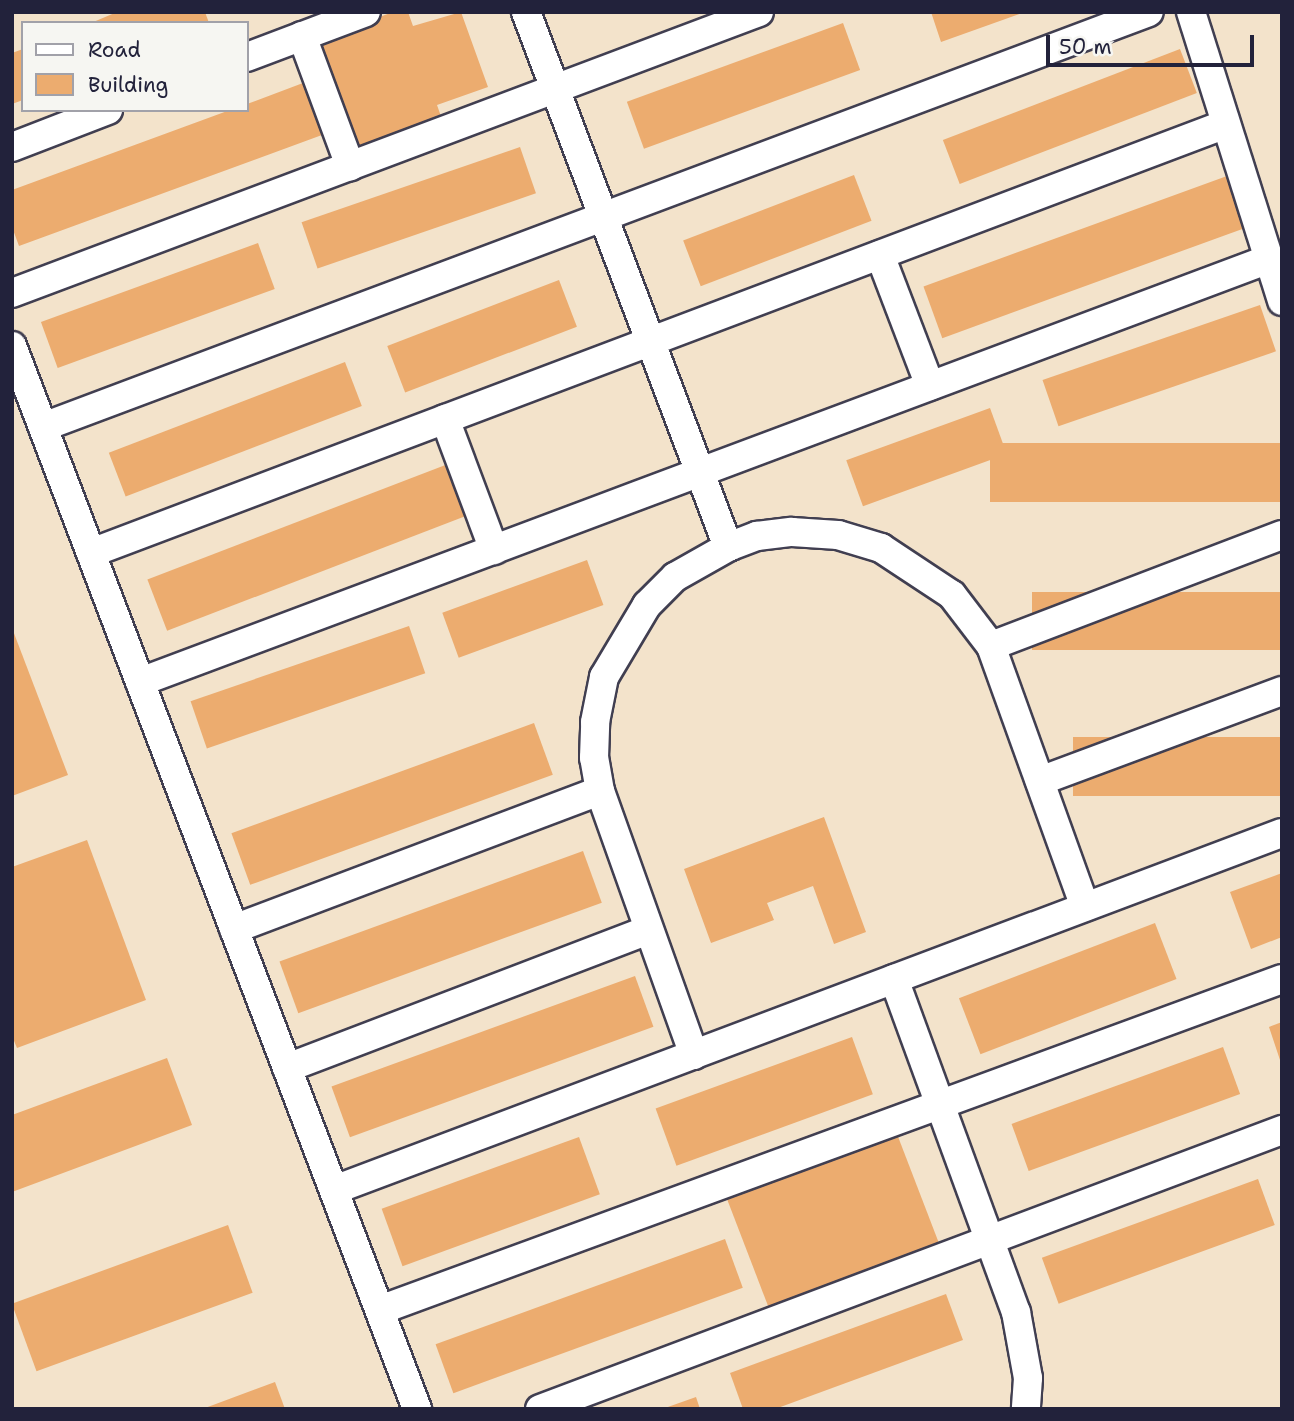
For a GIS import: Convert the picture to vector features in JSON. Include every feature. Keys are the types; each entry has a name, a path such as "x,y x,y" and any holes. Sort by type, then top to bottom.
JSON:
{"street":[{"path":"248,57 366,12"},
{"path":"526,12 728,547"},
{"path":"12,293 759,12"},
{"path":"43,428 1149,12"},
{"path":"1191,12 1282,301"},
{"path":"302,36 351,166"},
{"path":"12,147 103,112"},
{"path":"91,553 1226,124"},
{"path":"880,255 930,386"},
{"path":"140,682 1269,259"},
{"path":"12,346 417,1409"},
{"path":"445,419 494,550"},
{"path":"694,1055 600,791 594,758 595,722 604,677 623,639 675,577 728,547 757,536 792,532 838,535 881,548 952,595 991,646 1085,907"},
{"path":"991,646 1282,535"},
{"path":"1040,781 1282,691"},
{"path":"234,929 600,791"},
{"path":"334,1190 1282,833"},
{"path":"287,1068 649,930"},
{"path":"894,979 990,1240 1023,1342 1026,1409"},
{"path":"380,1310 1282,979"},
{"path":"540,1409 1282,1130"}],"building":[{"path":"117,12 205,12 208,21 96,21"},
{"path":"393,12 408,12 413,26 461,12 488,87 437,105 444,125 354,157 312,42"},
{"path":"931,12 1022,12 1022,13 941,42"},
{"path":"843,23 860,70 644,149 627,102"},
{"path":"1180,49 1197,93 960,184 943,140"},
{"path":"21,50 21,101 12,104 12,53"},
{"path":"303,83 322,135 19,246 12,227 12,190 225,112 248,112 248,104"},
{"path":"520,147 536,193 318,269 302,222"},
{"path":"854,175 872,221 701,286 683,241"},
{"path":"1227,176 1246,228 942,338 923,286"},
{"path":"258,243 275,289 58,368 41,322"},
{"path":"559,280 577,327 405,393 387,346"},
{"path":"1260,305 1276,351 1058,426 1043,380"},
{"path":"345,362 362,406 126,497 109,453"},
{"path":"990,408 1007,454 863,506 846,460"},
{"path":"990,443 1282,443 1282,502 990,502"},
{"path":"448,464 468,515 167,631 147,579"},
{"path":"587,560 603,605 459,658 442,613"},
{"path":"1032,592 1282,592 1282,650 1032,650"},
{"path":"409,626 425,673 207,748 191,701"},
{"path":"12,628 68,775 12,796"},
{"path":"534,723 553,775 250,885 231,833"},
{"path":"1073,737 1282,737 1282,796 1073,796"},
{"path":"824,817 866,932 834,944 813,886 767,903 774,920 711,943 684,869"},
{"path":"87,840 146,1000 17,1048 12,1036 12,867"},
{"path":"583,851 602,903 298,1013 279,961"},
{"path":"1282,873 1282,937 1251,949 1230,892"},
{"path":"1155,923 1177,979 980,1054 959,998"},
{"path":"635,976 653,1027 350,1137 331,1086"},
{"path":"1282,1022 1282,1062 1281,1063 1269,1027"},
{"path":"852,1037 873,1094 676,1166 656,1108"},
{"path":"1223,1047 1240,1094 1029,1171 1012,1124"},
{"path":"167,1058 192,1125 12,1192 12,1115"},
{"path":"897,1134 940,1245 770,1310 727,1199"},
{"path":"579,1137 600,1194 403,1266 382,1209"},
{"path":"1258,1179 1275,1225 1059,1304 1042,1258"},
{"path":"228,1225 253,1293 36,1371 12,1304"},
{"path":"725,1239 743,1288 453,1393 436,1344"},
{"path":"946,1294 963,1340 775,1409 743,1409 730,1373"},
{"path":"275,1382 285,1409 205,1409 205,1408"},
{"path":"696,1397 700,1409 665,1409 665,1408"}]}
